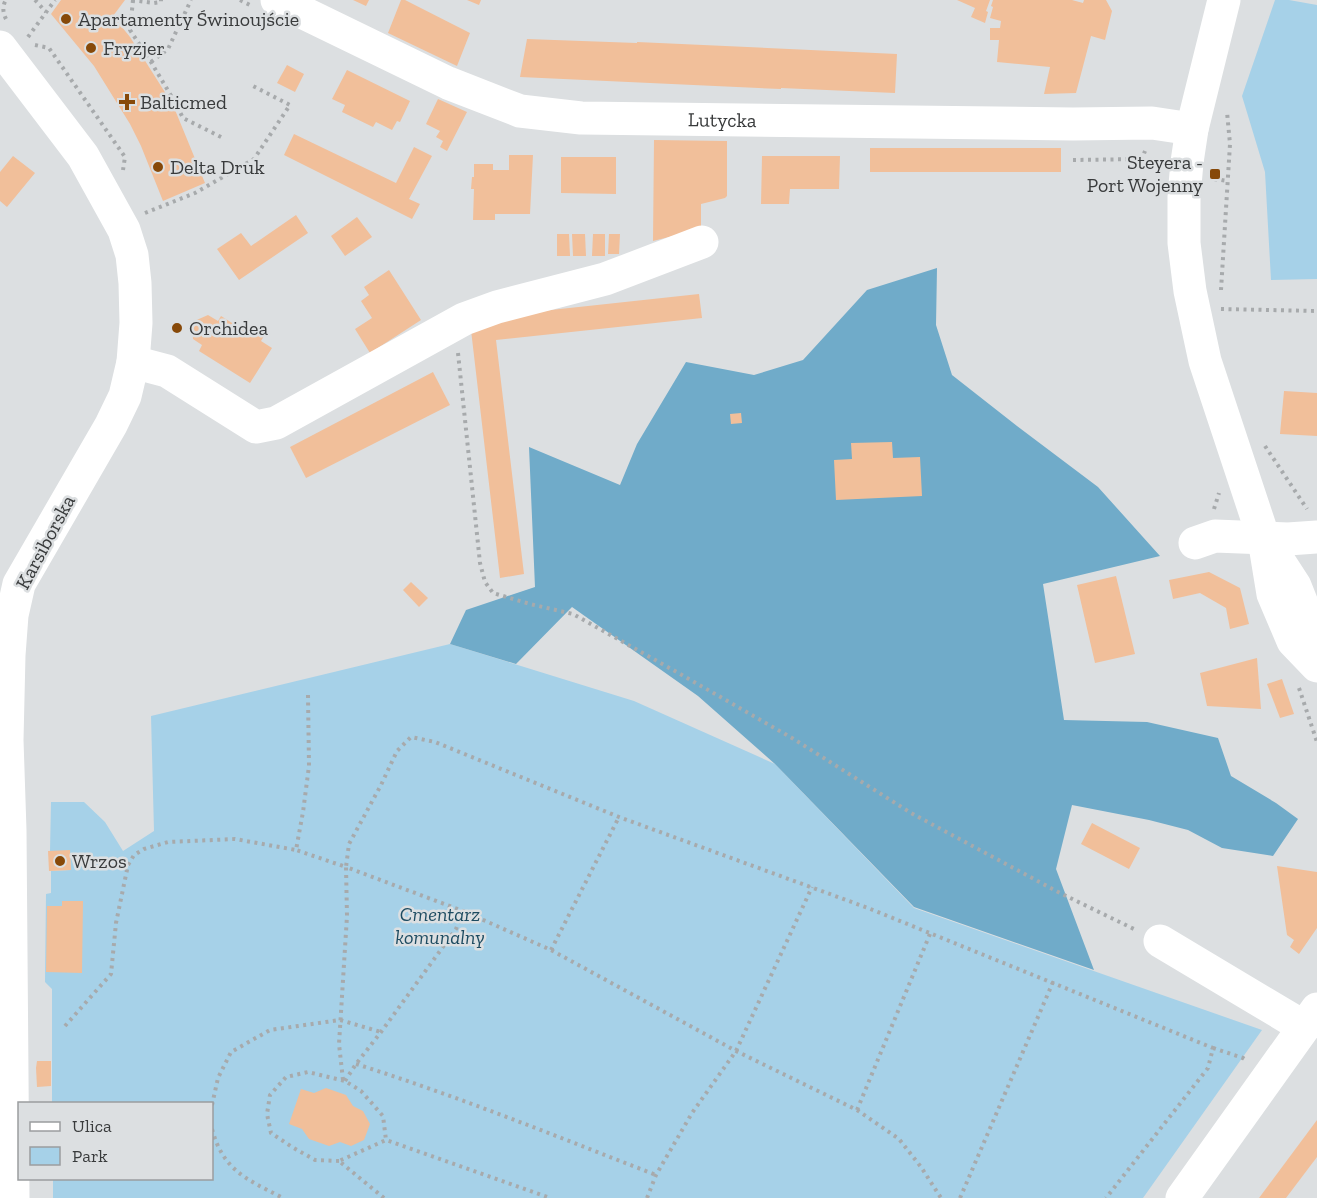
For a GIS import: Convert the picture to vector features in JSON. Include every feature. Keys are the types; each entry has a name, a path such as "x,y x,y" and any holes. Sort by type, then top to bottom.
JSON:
{"street":[{"path":"1224,0 1192,129 1185,181 1184,243 1192,301 1206,360 1264,538 1295,586 1308,619 1317,666"},
{"name":"Lutycka","path":"282,1 448,83 520,111 581,118 1152,123 1192,129"},
{"name":"Karsiborska","path":"10,37 83,156 124,230 132,255 136,323 133,362 125,396 111,425 19,584 12,615 5,830 6,1135 13,1198"},
{"path":"133,362 167,371 256,427 276,423 464,319 497,307 605,279 702,242"},
{"path":"1195,543 1215,536 1288,539 1313,524"},
{"path":"1160,941 1311,1018 1182,1198"}],"path":[{"path":"6,0 3,13 10,37 46,12 55,0"},
{"path":"35,0 46,12"},
{"path":"161,0 161,2 154,3 132,0 130,30 183,118 225,139"},
{"path":"151,62 168,49 190,0"},
{"path":"33,44 49,48 125,157 122,179"},
{"path":"136,217 195,193 254,159 290,105 251,85"},
{"path":"1221,295 1230,144 1226,108"},
{"path":"1073,160 1142,159 1148,142"},
{"path":"1215,179 1228,180"},
{"path":"1221,302 1221,316"},
{"path":"1221,309 1317,310"},
{"path":"449,327 457,340 480,563 485,582 493,593 573,614 782,732 911,813 1060,893 1160,941"},
{"path":"1263,442 1313,524"},
{"path":"296,850 309,766 308,695"},
{"path":"344,1080 339,1044 347,916 346,867 349,844 397,751 411,737 435,742 620,817 868,908 1213,1048 1208,1068 1106,1198"},
{"path":"551,950 620,817"},
{"path":"65,1026 111,974 116,923 128,865 134,855 144,849 168,842 235,839 296,850 463,911 551,950 736,1051 857,1110 899,1139 941,1198"},
{"path":"647,1198 656,1175 692,1113 736,1051 812,887"},
{"path":"344,1080 456,929 463,911"},
{"path":"857,1110 930,933"},
{"path":"960,1198 1053,982"},
{"path":"213,1102 218,1078 231,1052 270,1030 340,1020 381,1032"},
{"path":"356,1064 510,1117 656,1175"},
{"path":"386,1140 383,1116 361,1091 344,1080 308,1072 286,1077 270,1095 267,1114 271,1133 315,1160 339,1161 386,1140 550,1198"},
{"path":"213,1132 228,1164 240,1174 281,1198"},
{"path":"339,1161 384,1198"}],"green space":[{"path":"1275,0 1317,5 1317,279 1271,280 1265,172 1242,96"},
{"name":"Cmentarz komunalny","path":"450,644 634,701 775,764 914,908 1262,1030 1143,1198 53,1198 53,1180 213,1180 213,1102 52,1102 52,989 45,982 46,894 51,893 51,871 71,870 70,851 50,851 51,802 84,802 105,822 123,851 154,831 151,716"}],"shaded area":[{"path":"937,268 936,325 952,375 1098,487 1160,556 1043,584 1064,720 1147,722 1218,738 1231,776 1298,819 1273,856 1222,848 1188,830 1072,805 1056,869 1094,970 914,907 775,764 698,696 572,607 516,664 450,644 466,610 535,587 529,447 620,485 637,444 686,362 754,375 803,360 867,290"}],"building":[{"path":"61,0 125,0 113,16 130,37 173,105 205,183 163,201 130,124 94,66 51,14"},
{"path":"353,0 369,0 366,6"},
{"path":"401,0 470,33 457,66 388,33"},
{"path":"467,0 481,0 479,5"},
{"path":"957,0 990,0 985,23 971,17 975,8"},
{"path":"993,0 1072,0 1083,3 1084,0 1106,0 1112,11 1105,40 1091,36 1076,93 1044,94 1050,67 997,62 999,40 990,40 990,28 1000,28 1001,21 990,18"},
{"path":"527,39 897,54 895,93 520,77"},
{"path":"287,65 304,74 295,92 277,83"},
{"path":"347,70 410,101 400,122 397,121 392,130 376,122 373,127 342,112 345,105 332,99"},
{"path":"438,99 467,112 447,151 440,147 443,141 436,137 440,131 426,124"},
{"path":"294,134 396,183 414,147 432,156 409,199 420,204 412,219 284,155"},
{"path":"654,140 727,141 727,196 701,204 701,229 653,241"},
{"path":"870,148 1061,148 1061,172 870,172"},
{"path":"509,155 533,155 530,214 495,214 495,220 473,220 474,189 471,189 474,164 493,164 493,170 509,170"},
{"path":"13,156 35,173 7,207 0,201 0,172"},
{"path":"762,156 840,156 839,189 790,189 789,204 761,204"},
{"path":"561,157 616,157 616,194 561,193"},
{"path":"296,215 308,233 239,280 217,249 241,233 251,246"},
{"path":"357,217 372,237 345,256 331,236"},
{"path":"557,234 569,234 570,256 557,256"},
{"path":"572,234 585,234 586,256 573,256"},
{"path":"593,234 605,234 605,256 592,256"},
{"path":"609,234 620,234 619,254 608,254"},
{"path":"389,270 421,320 370,353 355,329 372,318 361,301 369,295 364,287"},
{"path":"699,294 702,318 496,340 524,574 500,578 471,330 523,313"},
{"path":"208,315 218,321 221,316 253,336 256,331 264,336 261,341 272,348 250,383 199,351 202,345 193,339 192,322"},
{"path":"433,372 450,405 306,478 290,447"},
{"path":"1284,391 1317,393 1317,436 1280,434"},
{"path":"741,413 742,423 731,424 730,414"},
{"path":"892,442 893,458 920,457 922,496 836,500 834,460 852,459 851,443"},
{"path":"1209,572 1240,588 1249,624 1230,629 1226,608 1200,593 1173,599 1169,580"},
{"path":"1116,576 1135,654 1095,663 1077,585"},
{"path":"411,582 428,598 419,607 403,590"},
{"path":"1257,658 1261,709 1207,706 1200,673"},
{"path":"1282,679 1294,714 1280,718 1267,684"},
{"path":"1092,823 1140,848 1129,869 1081,844"},
{"name":"Wrzos","path":"70,850 71,870 49,871 48,851"},
{"path":"1277,866 1317,872 1317,928 1299,954 1290,947 1294,940 1287,935"},
{"path":"62,901 83,901 82,973 46,972 47,906 62,906"},
{"path":"37,1061 51,1061 51,1086 37,1087"},
{"path":"326,1088 346,1095 353,1106 363,1111 370,1124 364,1140 351,1146 340,1142 329,1146 309,1139 302,1129 289,1124 301,1089 314,1093"},
{"path":"1317,1120 1317,1157 1286,1198 1259,1198"}],"place":[{"name":"Apartamenty Świnoujście","path":"66,19"},
{"name":"Fryzjer","path":"91,48"},
{"name":"Balticmed","path":"127,102"},
{"name":"Delta Druk","path":"158,167"},
{"name":"Steyera - Port Wojenny","path":"1215,174"},
{"name":"Orchidea","path":"177,328"},
{"name":"Wrzos","path":"60,861"}]}
